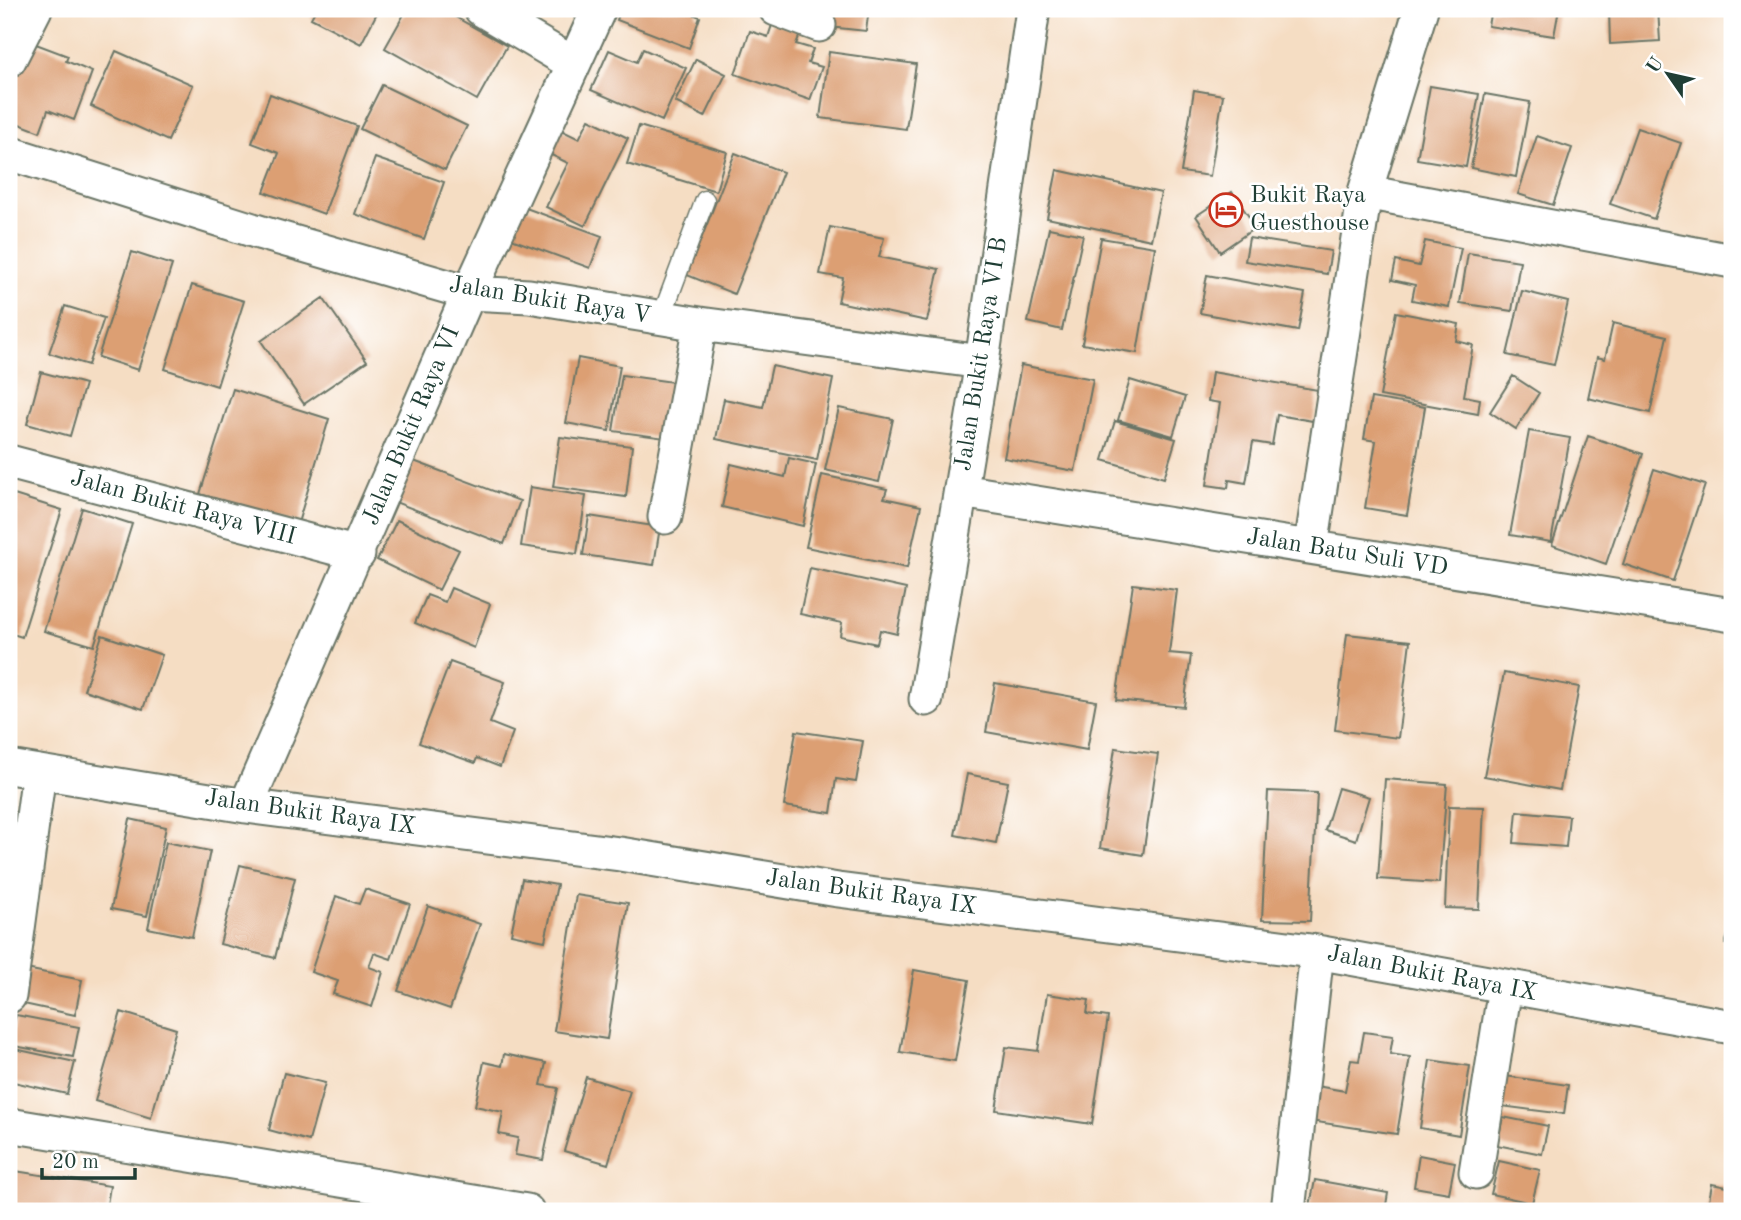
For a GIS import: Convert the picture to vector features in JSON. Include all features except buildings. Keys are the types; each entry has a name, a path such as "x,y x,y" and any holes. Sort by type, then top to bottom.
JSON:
{"street":[{"path":"9,60 35,9"},
{"path":"481,9 572,63"},
{"name":"Jalan Bukit Raya VI","path":"246,806 358,554 469,293 599,9"},
{"path":"776,9 819,25"},
{"name":"Jalan Bukit Raya VI B","path":"926,699 982,362 1033,9"},
{"path":"1311,547 1365,192 1421,9"},
{"name":"Jalan Bukit Raya V","path":"9,153 262,233 469,293 529,296 700,324 982,362"},
{"path":"1365,192 1732,261"},
{"path":"665,517 700,324"},
{"name":"Jalan Bukit Raya VIII","path":"9,462 358,554"},
{"name":"Jalan Batu Suli VD","path":"961,491 1732,615"},
{"path":"9,996 24,770"},
{"name":"Jalan Bukit Raya IX","path":"24,770 246,806 620,853 838,890 1317,952 1732,1027"},
{"path":"1288,1211 1317,952"},
{"path":"1476,1172 1505,988"},
{"path":"9,1125 527,1211"}],"lane":[{"path":"662,318 705,200"}],"place":[{"name":"Bukit Raya Guesthouse","path":"1226,210"}]}
